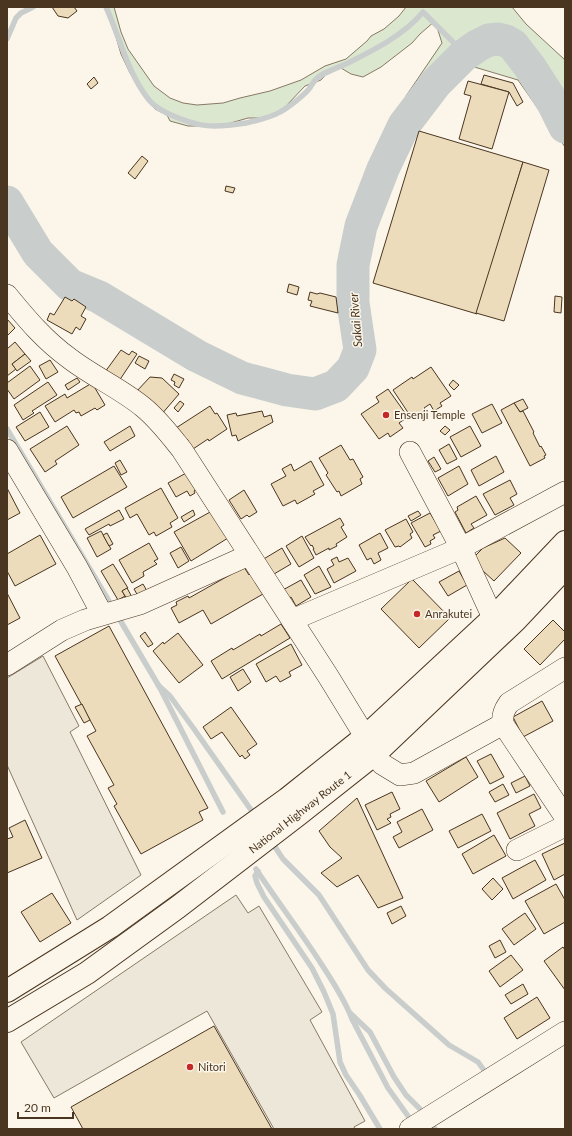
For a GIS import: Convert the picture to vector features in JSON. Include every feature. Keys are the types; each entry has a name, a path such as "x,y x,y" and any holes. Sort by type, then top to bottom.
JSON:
{"highway":[{"name":"National Highway Route 1","path":"7,1021 87,973 178,907 299,814 371,744 565,542"},
{"name":"National Highway Route 1","path":"7,991 110,926 287,799 371,744 516,620 565,568"}],"street":[{"path":"7,295 32,326 48,341 69,359 143,407 162,425 182,450 371,744 382,764 400,775 409,775 503,724"},
{"path":"7,450 77,567 111,612"},
{"path":"410,452 461,548 493,618"},
{"path":"292,620 461,548 565,492"},
{"path":"7,665 62,630 85,620 140,604 249,555"},
{"path":"565,668 509,703 502,716 503,724 565,817"},
{"path":"517,850 565,826"},
{"path":"410,1129 565,1032"}],"green space":[{"path":"104,7 114,7 121,32 128,49 154,86 170,98 183,103 197,105 223,103 270,91 301,80 325,66 346,59 371,36 384,29 399,16 406,7 512,7 526,24 565,60 565,147 518,80 471,66 423,105 406,96 442,43 435,21 412,43 381,67 363,77 351,74 341,68 328,72 321,80 305,86 286,106 270,118 248,118 220,126 188,126 170,121 167,115 155,109 130,73 121,54 113,27"}],"shaded area":[{"path":"43,656 79,726 70,732 141,875 77,920 7,765 7,678"},
{"path":"236,895 248,913 259,906 322,1012 310,1020 365,1121 354,1127 355,1129 274,1129 207,1011 54,1098 21,1042"}],"building":[{"path":"52,7 74,7 77,11 68,18 58,16"},
{"path":"484,75 513,83 523,102 517,106 509,92 481,84"},
{"path":"94,77 98,83 91,89 87,84"},
{"path":"468,81 509,92 492,149 459,139 471,96 464,94"},
{"path":"419,131 523,162 477,314 373,283"},
{"path":"142,156 148,161 135,179 128,173"},
{"path":"523,162 549,170 504,321 476,313"},
{"path":"226,186 235,188 233,193 225,191"},
{"path":"289,284 299,287 297,295 287,292"},
{"path":"310,292 336,297 338,313 310,306 312,301 308,300"},
{"path":"555,296 562,297 561,313 554,312"},
{"path":"65,297 72,301 74,299 86,307 81,316 86,319 80,330 76,327 72,334 47,320 50,313 54,315"},
{"path":"7,319 15,328 7,336"},
{"path":"15,342 25,354 12,364 16,369 7,376 7,349"},
{"path":"121,350 129,355 132,351 137,354 119,381 105,372"},
{"path":"25,354 31,361 17,371 12,364"},
{"path":"139,356 149,361 145,369 135,363"},
{"path":"50,360 58,372 46,379 39,366"},
{"path":"30,366 40,380 14,399 7,389 7,383"},
{"path":"431,367 451,396 440,403 442,406 434,411 430,404 424,408 426,410 416,416 415,414 411,417 393,390 412,377 413,379"},
{"path":"174,374 184,379 179,388 174,385 175,382 171,380"},
{"path":"150,377 162,378 179,394 161,415 136,392"},
{"path":"77,378 80,382 68,390 65,385"},
{"path":"453,380 459,385 454,390 449,385"},
{"path":"48,382 57,395 32,411 34,413 23,420 14,405"},
{"path":"92,383 105,405 97,410 95,408 81,416 79,412 76,413 74,410 55,422 45,406 65,394 67,398"},
{"path":"388,389 408,417 399,423 403,428 390,437 388,433 379,439 361,414 379,402 376,397"},
{"path":"523,399 528,408 520,412 514,403"},
{"path":"180,401 184,404 178,412 174,408"},
{"path":"514,403 520,412 523,411 540,447 541,446 546,455 544,456 545,458 530,466 501,410"},
{"path":"492,404 502,423 482,433 472,414"},
{"path":"210,406 215,414 217,413 227,429 209,441 208,439 193,449 187,439 185,441 176,428"},
{"path":"262,411 264,417 271,415 273,422 238,441 236,435 232,436 227,415 236,413 237,416"},
{"path":"40,412 49,427 25,441 16,427"},
{"path":"67,426 79,445 55,461 57,464 45,472 30,449"},
{"path":"130,426 135,436 110,451 104,442"},
{"path":"445,426 450,430 445,435 440,431"},
{"path":"470,426 481,446 461,457 450,437"},
{"path":"449,444 457,459 447,464 439,450"},
{"path":"341,445 350,460 353,459 363,477 360,479 362,484 341,496 339,491 337,492 326,475 328,473 319,458"},
{"path":"496,456 504,472 479,486 471,470"},
{"path":"434,457 441,469 435,472 428,461"},
{"path":"120,460 127,472 121,475 115,463"},
{"path":"311,461 324,485 313,491 315,494 297,504 295,500 283,506 271,484 286,476 282,469 291,464 294,471"},
{"path":"114,466 127,487 73,518 61,497"},
{"path":"459,466 468,484 448,496 438,478"},
{"path":"188,472 197,489 194,491 195,493 190,496 187,491 176,497 168,483"},
{"path":"510,480 517,494 510,498 514,505 495,515 483,494"},
{"path":"7,488 20,513 7,520"},
{"path":"161,488 178,518 170,523 172,527 156,536 154,532 149,535 137,514 130,518 125,508"},
{"path":"244,490 257,512 249,517 247,515 241,519 229,500"},
{"path":"476,496 487,515 471,524 474,528 466,533 455,512 458,510 457,507"},
{"path":"119,510 124,519 110,526 109,524 89,535 85,529"},
{"path":"193,510 195,515 184,522 181,517"},
{"path":"212,511 228,538 191,561 174,532"},
{"path":"418,511 421,515 411,521 408,516"},
{"path":"430,513 441,531 433,535 435,538 430,541 431,544 425,547 411,523"},
{"path":"340,518 344,525 341,527 347,537 336,544 337,546 329,550 329,548 316,555 312,545 311,546 305,537"},
{"path":"406,519 413,532 410,534 412,538 400,547 395,547 385,530"},
{"path":"101,531 111,549 97,557 87,538"},
{"path":"107,533 113,544 109,546 103,535"},
{"path":"380,533 388,548 378,553 381,560 374,564 371,558 367,560 359,545"},
{"path":"40,535 56,564 15,586 7,571 7,554"},
{"path":"302,536 314,558 299,567 286,546"},
{"path":"505,538 521,553 494,581 471,560 483,548"},
{"path":"149,543 158,559 154,561 157,564 143,572 144,576 132,583 119,560"},
{"path":"181,547 189,561 178,568 170,553"},
{"path":"282,548 291,564 274,574 269,566 266,568 262,560"},
{"path":"337,557 339,562 348,558 356,571 334,583 327,569 334,565 331,560"},
{"path":"113,564 128,588 122,591 125,596 118,600 101,571"},
{"path":"319,566 331,587 315,594 304,575"},
{"path":"244,567 249,575 251,573 263,594 211,624 203,610 179,623 171,608 177,605 176,602 188,596 189,598"},
{"path":"459,571 467,585 448,596 439,582"},
{"path":"412,579 450,618 419,648 381,609"},
{"path":"301,580 311,597 296,606 291,597 286,600 281,591"},
{"path":"143,584 147,591 138,596 134,589"},
{"path":"127,588 132,597 127,599 122,591"},
{"path":"7,593 20,618 7,625"},
{"path":"553,620 565,632 565,639 540,665 524,649"},
{"path":"281,624 290,638 222,679 211,661 232,648 233,650 260,634 261,636"},
{"path":"109,626 208,808 199,812 203,820 141,854 114,806 117,804 108,788 114,785 87,736 96,731 55,656"},
{"path":"145,632 153,644 148,647 140,636"},
{"path":"178,633 203,665 179,683 153,651 163,642 164,644"},
{"path":"291,644 302,665 289,672 291,676 280,682 276,676 266,682 256,664"},
{"path":"243,669 251,682 238,691 230,677"},
{"path":"542,701 553,721 523,737 513,717"},
{"path":"82,704 90,720 84,723 75,707"},
{"path":"231,707 257,744 247,751 250,755 245,759 242,755 240,757 222,732 211,739 203,727"},
{"path":"491,754 504,777 490,784 477,761"},
{"path":"466,757 478,777 439,802 426,781"},
{"path":"525,776 530,786 516,793 511,783"},
{"path":"503,784 509,795 495,802 489,792"},
{"path":"392,792 400,809 390,814 391,817 387,819 391,823 377,830 365,805"},
{"path":"534,794 541,808 529,814 535,826 510,839 497,813"},
{"path":"357,798 403,898 378,908 358,875 337,887 321,873 342,858 330,847 319,831"},
{"path":"422,809 433,830 399,848 393,837 402,832 397,822"},
{"path":"482,814 491,831 458,848 449,831"},
{"path":"25,820 42,858 7,873 7,839 13,837 9,828"},
{"path":"494,835 506,856 473,874 462,854"},
{"path":"565,843 565,874 554,880 542,854"},
{"path":"535,860 546,880 513,899 502,878"},
{"path":"493,878 503,889 492,900 482,889"},
{"path":"556,884 565,900 565,922 544,934 525,901"},
{"path":"52,893 71,923 40,942 21,912"},
{"path":"401,906 406,916 392,924 387,913"},
{"path":"525,913 536,929 514,945 502,929"},
{"path":"500,940 506,952 495,958 489,946"},
{"path":"563,947 565,950 565,990 544,961"},
{"path":"511,955 523,970 500,987 489,971"},
{"path":"523,984 528,994 511,1004 505,995"},
{"path":"537,997 550,1018 517,1039 504,1018"},
{"name":"Nitori","path":"214,1026 272,1129 83,1129 71,1107"}],"waterway":[{"path":"7,39 16,18 21,13 33,7"},
{"path":"106,7 135,79 149,100 161,110 180,119 207,126 225,126 246,123 264,119 276,114 287,108 299,98 320,76 358,58 398,35 423,12 453,42 463,56"},
{"name":"Sakai River","path":"7,202 38,253 70,285 99,297 197,356 242,378 287,390 315,394 336,386 353,368 360,350 353,303 353,265 361,226 383,169 404,125 436,83 463,56 477,46 489,40 498,39 506,41 513,45 530,67 553,103 565,127"},
{"path":"7,429 113,608"},
{"path":"117,615 160,688 223,812"},
{"path":"158,685 170,696 256,817"},
{"path":"271,841 283,859 319,895 368,970 385,988 449,1045 478,1062 486,1073"},
{"path":"256,869 306,941 334,985 346,1005 388,1088 408,1116"},
{"path":"258,871 255,876 264,897 312,968 324,992 333,1014 340,1062 346,1075 380,1129"},
{"path":"350,1013 370,1032 394,1077 406,1095 420,1109"}],"place":[{"name":"Ensenji Temple","path":"386,415"},
{"name":"Anrakutei","path":"417,614"},
{"name":"Nitori","path":"190,1067"}]}
